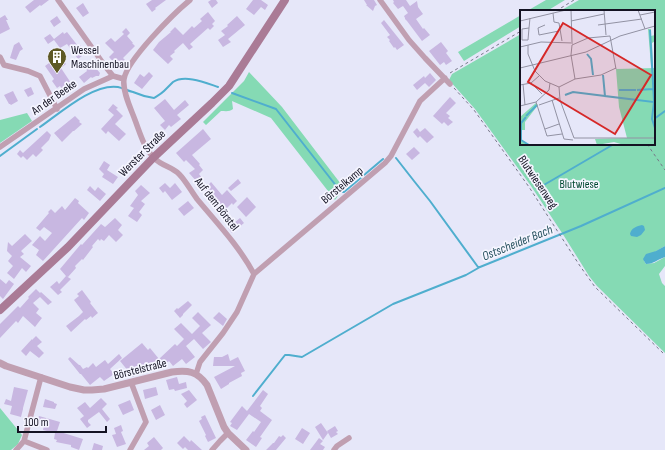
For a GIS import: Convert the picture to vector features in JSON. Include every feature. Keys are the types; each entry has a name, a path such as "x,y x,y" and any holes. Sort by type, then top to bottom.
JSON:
{"main road":[{"name":"Werster Straße","path":"0,310 68,247 153,158 229,86 285,0"}],"street":[{"path":"58,0 113,76 124,81"},
{"path":"153,158 144,144 126,94 124,81 126,72 150,40 190,0"},
{"path":"380,0 413,44 450,84"},
{"path":"0,57 2,65 28,71 40,76 57,109"},
{"name":"An der Beeke","path":"0,147 84,89 113,76"},
{"name":"Börstelkamp","path":"196,374 200,362 224,333 237,312 254,274 385,163 391,156 420,101 445,78"},
{"name":"Auf dem Börstel","path":"153,158 180,174 194,194 243,255 254,274"},
{"name":"Börstelstraße","path":"2,365 78,389 92,390 104,389 172,372 189,371 196,374"},
{"path":"196,374 207,385 224,427 228,433 246,450"},
{"path":"16,450 24,441 41,377"},
{"path":"130,450 146,422 131,382"},
{"path":"212,450 228,433"},
{"path":"334,450 337,446 349,438"},
{"path":"24,441 47,450"}],"path":[{"path":"559,10 574,0"},
{"path":"445,78 450,72 520,33"},
{"name":"Blutwiesenweg","path":"450,84 474,110 529,187 595,287 665,355"},
{"path":"648,145 665,170"}],"green space":[{"path":"546,0 565,0 549,10 529,10"},
{"name":"Blutwiese","path":"579,0 665,0 665,246 653,253 644,261 646,264 654,263 665,257 665,266 659,274 662,283 665,286 665,353 597,286 589,276 531,186 475,109 449,80 452,74 520,35 520,145 655,145 655,10 562,10"},
{"path":"520,16 520,27 464,61 458,52"},
{"path":"249,72 282,107 344,188 346,188 335,200 271,118 232,101 232,110 221,111 206,125 203,122 244,81"},
{"path":"27,113 32,121 0,143 0,120"},
{"path":"0,408 22,435 18,444 11,450 0,450"}],"water":[{"path":"642,225 644,226 645,230 641,235 637,237 631,236 630,234 633,229"},
{"path":"665,246 665,257 646,264 643,259 646,254"}],"building":[{"path":"34,0 49,0 30,13 25,7"},
{"path":"152,0 166,0 152,12 146,4"},
{"path":"211,0 216,0 218,3 212,8 208,2"},
{"path":"253,0 261,0 268,5 265,10 261,7 254,15 246,9"},
{"path":"364,0 374,0 377,5 373,11 366,5"},
{"path":"393,0 406,0 410,6 417,1 418,7 423,14 416,19 423,29 424,28 430,35 422,41 405,19 404,16 408,13 403,6 398,9 393,3"},
{"path":"83,3 89,13 83,17 76,8"},
{"path":"208,12 215,21 212,24 214,26 210,30 208,28 190,44 193,47 189,50 183,43 170,56 173,59 168,64 153,50 175,27 183,35 192,26 194,28 202,21 200,19"},
{"path":"5,15 10,29 0,34 0,18"},
{"path":"57,16 61,22 54,27 50,21"},
{"path":"237,16 245,25 228,39 231,42 223,47 218,40 225,35 221,31"},
{"path":"384,20 404,45 397,50 387,37 390,35 381,23"},
{"path":"126,28 130,33 127,36 135,46 123,58 125,60 118,67 109,57 114,52 105,43 111,38 115,42 124,34 122,32"},
{"path":"63,32 64,34 67,32 85,52 81,54 82,56 78,59 67,44 60,48 54,40 48,44 44,38 50,34 54,39"},
{"path":"19,42 23,49 20,51 16,60 10,58 14,45"},
{"path":"441,42 448,51 446,53 452,61 446,65 444,62 440,65 429,51"},
{"name":"Wessel Maschinenbau","path":"60,55 66,64 61,68 73,86 64,92 60,86 57,88 52,81 54,79 45,66"},
{"path":"90,66 91,68 94,66 100,73 99,76 91,77 84,83 79,77 87,71 86,69"},
{"path":"149,72 153,76 142,89 134,83 140,74 144,77"},
{"path":"430,73 436,80 429,87 425,83 417,90 413,85 424,76 425,78"},
{"path":"31,87 34,94 28,97 24,90"},
{"path":"13,91 18,101 11,105 4,95"},
{"path":"450,97 456,103 446,113 450,116 448,118 453,122 448,126 444,122 442,124 433,116"},
{"path":"165,99 174,110 185,100 189,105 177,115 181,119 171,127 169,125 165,130 160,125 165,121 154,108"},
{"path":"113,104 118,108 116,109 123,116 115,124 126,134 119,141 108,131 106,134 101,129 114,115 108,110"},
{"path":"75,116 82,124 62,142 54,133"},
{"path":"417,128 420,132 425,128 434,137 427,143 420,136 418,138 413,132"},
{"path":"203,129 211,139 192,155 203,170 199,174 202,178 197,182 189,173 195,169 186,160 184,162 176,153"},
{"path":"47,131 51,135 49,140 41,148 43,150 36,157 33,154 27,160 23,156 21,158 17,154 20,150 23,153"},
{"path":"414,147 420,153 412,160 406,154"},
{"path":"104,161 110,165 107,170 118,177 113,184 102,177 104,174 99,169"},
{"path":"238,179 241,183 231,191 228,188"},
{"path":"211,182 222,195 227,190 237,201 233,205 232,203 221,214 212,204 214,202 204,190"},
{"path":"165,183 170,188 175,183 182,192 172,200 165,191 163,193 159,188"},
{"path":"141,185 150,193 141,201 145,204 139,212 142,215 137,222 128,216 134,208 130,206 138,195 135,191"},
{"path":"90,186 95,191 98,187 106,194 100,201 87,190"},
{"path":"247,197 256,207 246,217 237,207"},
{"path":"75,198 79,201 78,203 89,213 84,220 82,218 43,261 36,255 39,250 32,245 40,236 45,241 52,233 44,227 40,231 36,228 51,209 55,213 62,206 65,210"},
{"path":"188,201 194,208 184,216 178,209"},
{"path":"115,218 122,225 118,230 123,235 116,242 109,235 104,241 101,239 100,241 98,239 83,260 82,259 75,266 76,268 68,277 60,269 81,244 82,245 101,224 105,227"},
{"path":"240,218 244,223 232,233 228,228"},
{"path":"25,234 32,241 21,251 24,254 20,257 31,266 26,272 22,268 14,279 7,273 13,266 8,261 12,256 7,251 8,242 12,246"},
{"path":"66,276 71,279 60,290 62,292 58,295 50,287 57,281 59,284"},
{"path":"0,279 6,284 9,280 14,284 3,299 0,296"},
{"path":"36,289 52,302 48,305 40,297 33,303 39,309 36,313 42,318 35,327 23,316 18,323 16,321 0,338 0,324 18,306 20,308"},
{"path":"82,290 98,313 92,318 91,316 86,320 85,319 71,332 66,326 83,312 74,300 79,296 77,294"},
{"path":"188,301 192,305 180,318 174,311"},
{"path":"198,312 211,325 202,333 211,342 203,349 194,339 186,346 195,357 186,364 182,359 173,366 169,361 159,370 154,365 148,370 145,366 133,377 120,361 142,343 148,350 150,348 159,359 175,344 177,346 184,339 174,329 181,323 192,334 200,326 192,318"},
{"path":"219,312 227,319 223,326 213,318"},
{"path":"36,336 42,342 37,346 44,353 39,358 30,351 26,356 21,351"},
{"path":"119,354 122,358 110,369 114,374 104,381 100,377 90,385 68,359 70,357 83,369 88,368 93,363 96,367 105,360 108,364"},
{"path":"228,354 230,361 238,357 245,371 241,373 242,376 221,389 214,377 235,366 213,366 214,357 222,357"},
{"path":"177,377 179,384 186,382 187,388 175,391 174,389 169,390 166,380"},
{"path":"14,387 28,390 21,417 10,414 12,406 4,404 6,399 11,401"},
{"path":"156,387 158,395 145,399 143,390"},
{"path":"189,390 197,400 187,408 184,404 187,401 181,394"},
{"path":"263,390 268,394 260,406 262,408 260,411 272,420 260,437 262,438 256,447 246,440 261,422 249,414 237,430 230,426 232,423 230,422 242,406 247,411"},
{"path":"101,398 107,404 102,409 110,419 107,422 99,412 88,420 91,425 87,428 80,419 84,416 77,408 85,402 90,408"},
{"path":"45,399 57,404 55,409 43,407"},
{"path":"130,400 134,410 123,415 118,405"},
{"path":"160,405 165,415 156,420 151,410"},
{"path":"205,415 216,438 208,442 199,421 202,419 201,417"},
{"path":"39,416 60,422 57,431 83,439 79,450 71,447 71,445 56,442 57,440 54,439 55,433 43,430 44,424 37,423"},
{"path":"321,423 328,433 323,440 315,427"},
{"path":"121,425 123,431 121,432 126,444 117,447 112,435 116,434 114,428"},
{"path":"335,426 338,434 331,438 327,431"},
{"path":"302,428 310,433 303,444 295,439"},
{"path":"283,435 286,438 276,450 266,450 279,436 281,437"},
{"path":"184,436 202,450 188,450 185,447 183,449 177,443"},
{"path":"154,437 163,448 161,450 144,450 149,446 147,443"},
{"path":"319,438 323,441 320,444 325,447 323,450 310,450"},
{"path":"94,443 103,446 102,450 92,450"}],"waterway":[{"name":"Ostscheider Bach","path":"40,127 87,94 108,87 118,87 154,98 163,92 173,82 183,79 196,80 218,87"},
{"name":"Ostscheider Bach","path":"232,93 276,109 341,192 344,192 383,159"},
{"path":"655,118 665,111"},
{"name":"Ostscheider Bach","path":"0,156 37,129"},
{"path":"537,189 612,145"},
{"name":"Ostscheider Bach","path":"396,158 430,201 478,267 581,226 665,188"},
{"path":"253,396 285,355 302,357 393,304 466,275 480,267"}],"place":[{"name":"Wessel Maschinenbau","path":"57,74"}]}
